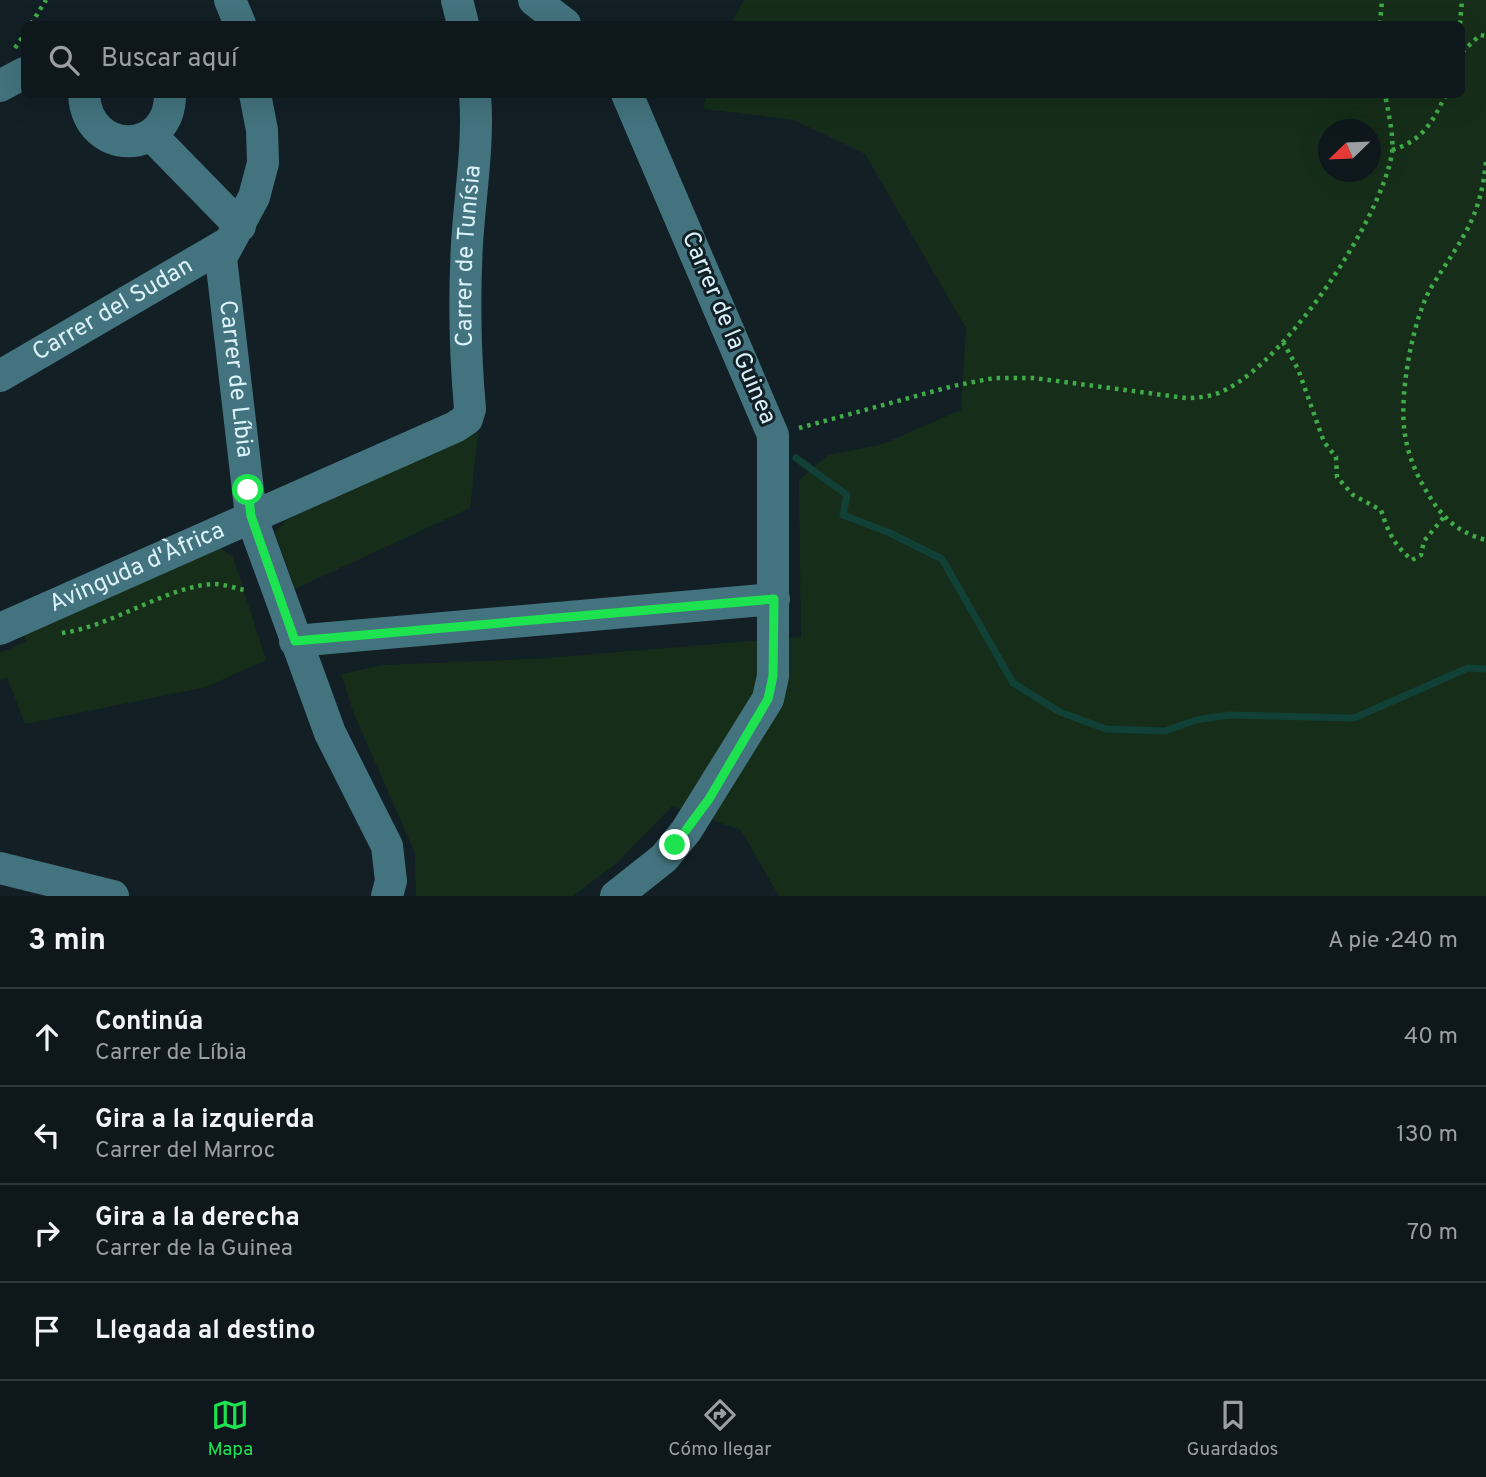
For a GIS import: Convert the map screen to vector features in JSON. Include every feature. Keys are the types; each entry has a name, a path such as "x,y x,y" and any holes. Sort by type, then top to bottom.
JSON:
{"street":[{"path":"230,0 239,21"},
{"path":"457,0 462,21"},
{"path":"534,0 561,21"},
{"path":"0,86 21,75"},
{"path":"84,98 85,109 92,124 104,136 119,142 136,141 151,135 163,122 170,106 170,98"},
{"name":"Carrer de Líbia","path":"257,98 262,130 263,163 254,197 221,258 251,516 330,733 387,846 391,881 387,896"},
{"name":"Carrer de Tunísia","path":"467,419 470,409 464,338 467,241 477,156 475,98"},
{"name":"Carrer de la Guinea","path":"616,896 664,858 686,831 768,699 773,676 773,435 629,98"},
{"path":"151,135 233,235"},
{"name":"Carrer del Sudan","path":"0,376 233,235"},
{"name":"Avinguda d'Àfrica","path":"0,629 467,419"},
{"path":"295,641 774,599"},
{"path":"0,868 113,896"}],"path":[{"path":"33,21 46,0"},
{"path":"1380,21 1382,0"},
{"path":"1460,21 1462,0"},
{"path":"1465,48 1480,35 1486,36"},
{"path":"773,435 953,386 994,378 1034,378 1186,398 1201,398 1236,383 1283,342 1349,253 1383,186 1392,150 1386,98"},
{"path":"1392,150 1410,145 1428,129 1444,98"},
{"path":"1486,162 1484,185 1471,226 1423,304 1404,401 1403,423 1410,457 1418,478 1444,517 1469,536 1486,540"},
{"path":"1283,342 1297,369 1324,442 1336,457 1337,477 1353,495 1381,510 1391,539 1401,551 1412,560 1421,555 1424,541 1444,517"},
{"path":"51,633 80,628 195,587 215,584 245,590"}],"green space":[{"path":"744,0 1486,0 1486,896 779,896 741,830 672,806 618,862 573,896 416,896 415,853 354,714 341,674 383,665 535,659 801,637 799,480 828,455 880,445 961,410 966,328 865,154 794,120 703,109 706,98 1465,98 1465,21 733,21"},
{"path":"478,432 470,508 295,589 275,533 286,520"},
{"path":"216,545 233,557 266,660 206,687 25,724 7,677 0,680 0,653 27,641 22,631"}],"waterway":[{"path":"796,458 847,495 843,515 890,533 942,559 1013,683 1060,712 1106,729 1165,731 1196,720 1229,715 1354,718 1468,668 1486,669"}],"route":[{"path":"248,490 251,516 295,641 774,599 773,676 768,699 709,799 675,845"}]}
